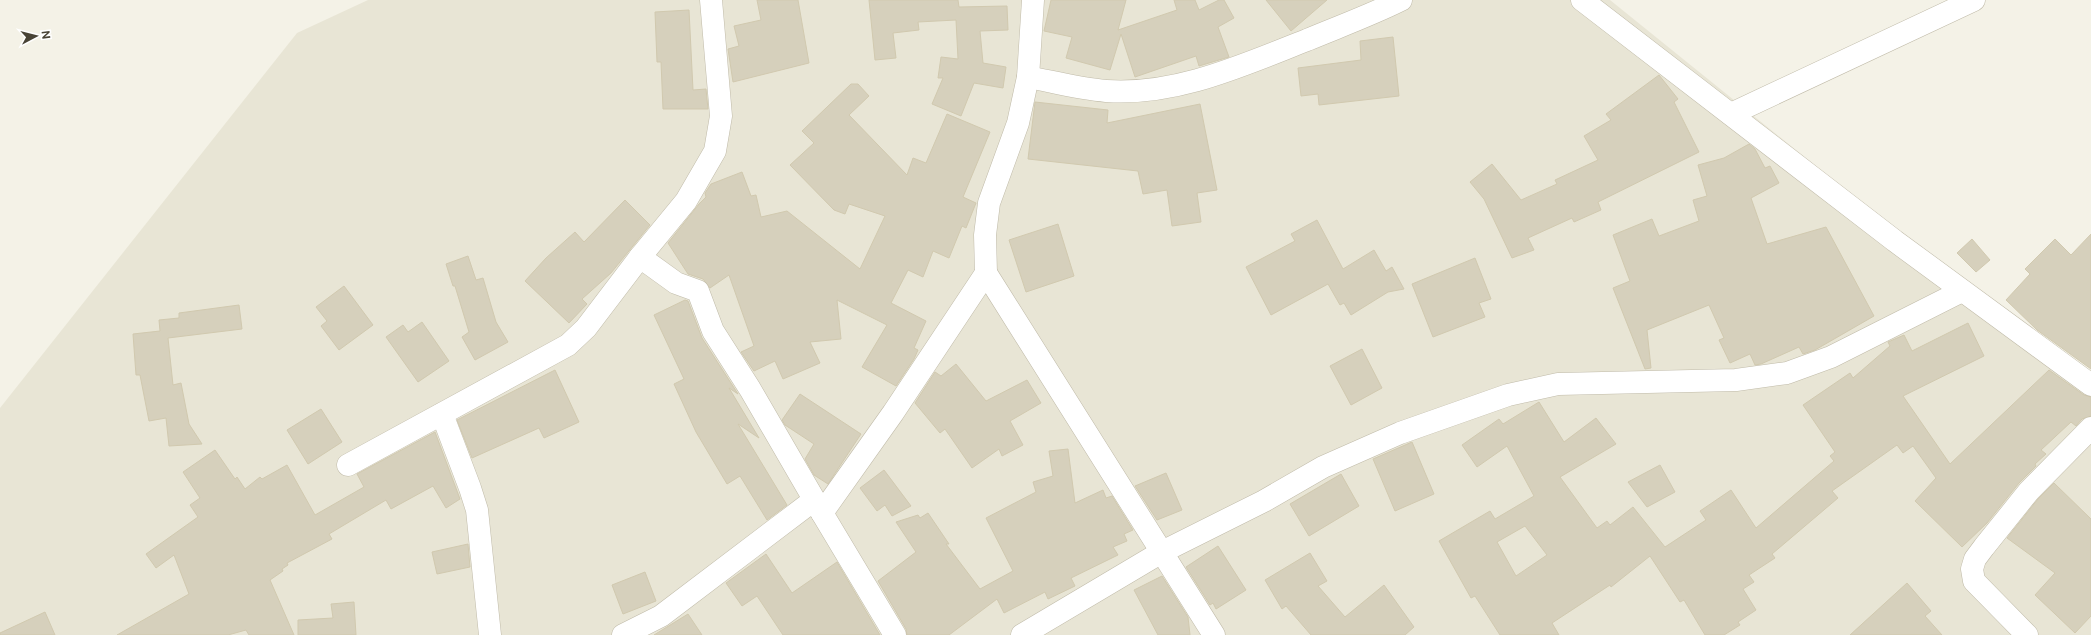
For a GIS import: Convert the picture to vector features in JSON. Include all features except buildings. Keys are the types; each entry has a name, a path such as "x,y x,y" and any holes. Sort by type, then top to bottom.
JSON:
{"street":[{"path":"348,465 568,346 586,328 640,257 686,201 715,151 721,116 711,0"},
{"path":"1033,0 1028,77 1018,123 989,203 985,235 986,273 1160,553 1214,635"},
{"path":"1028,77 1106,91 1152,89 1191,82 1279,51 1379,11 1401,0"},
{"path":"1582,0 1732,114 1821,185 1962,291 2091,385"},
{"path":"1732,114 1974,0"},
{"path":"640,257 676,283 698,291 713,331 750,389 895,635"},
{"path":"623,635 661,616 818,506 893,413 986,273"},
{"path":"1022,635 1160,553 1264,501 1323,467 1400,433 1508,395 1558,384 1736,380 1787,372 1831,357 1962,291"},
{"path":"442,414 477,510 490,635"},
{"path":"2026,635 1974,581 1972,569 1980,553 2029,491 2091,428"}],"shaded area":[{"path":"368,0 1610,0 2091,388 2091,635 0,635 0,408 297,33"}]}
